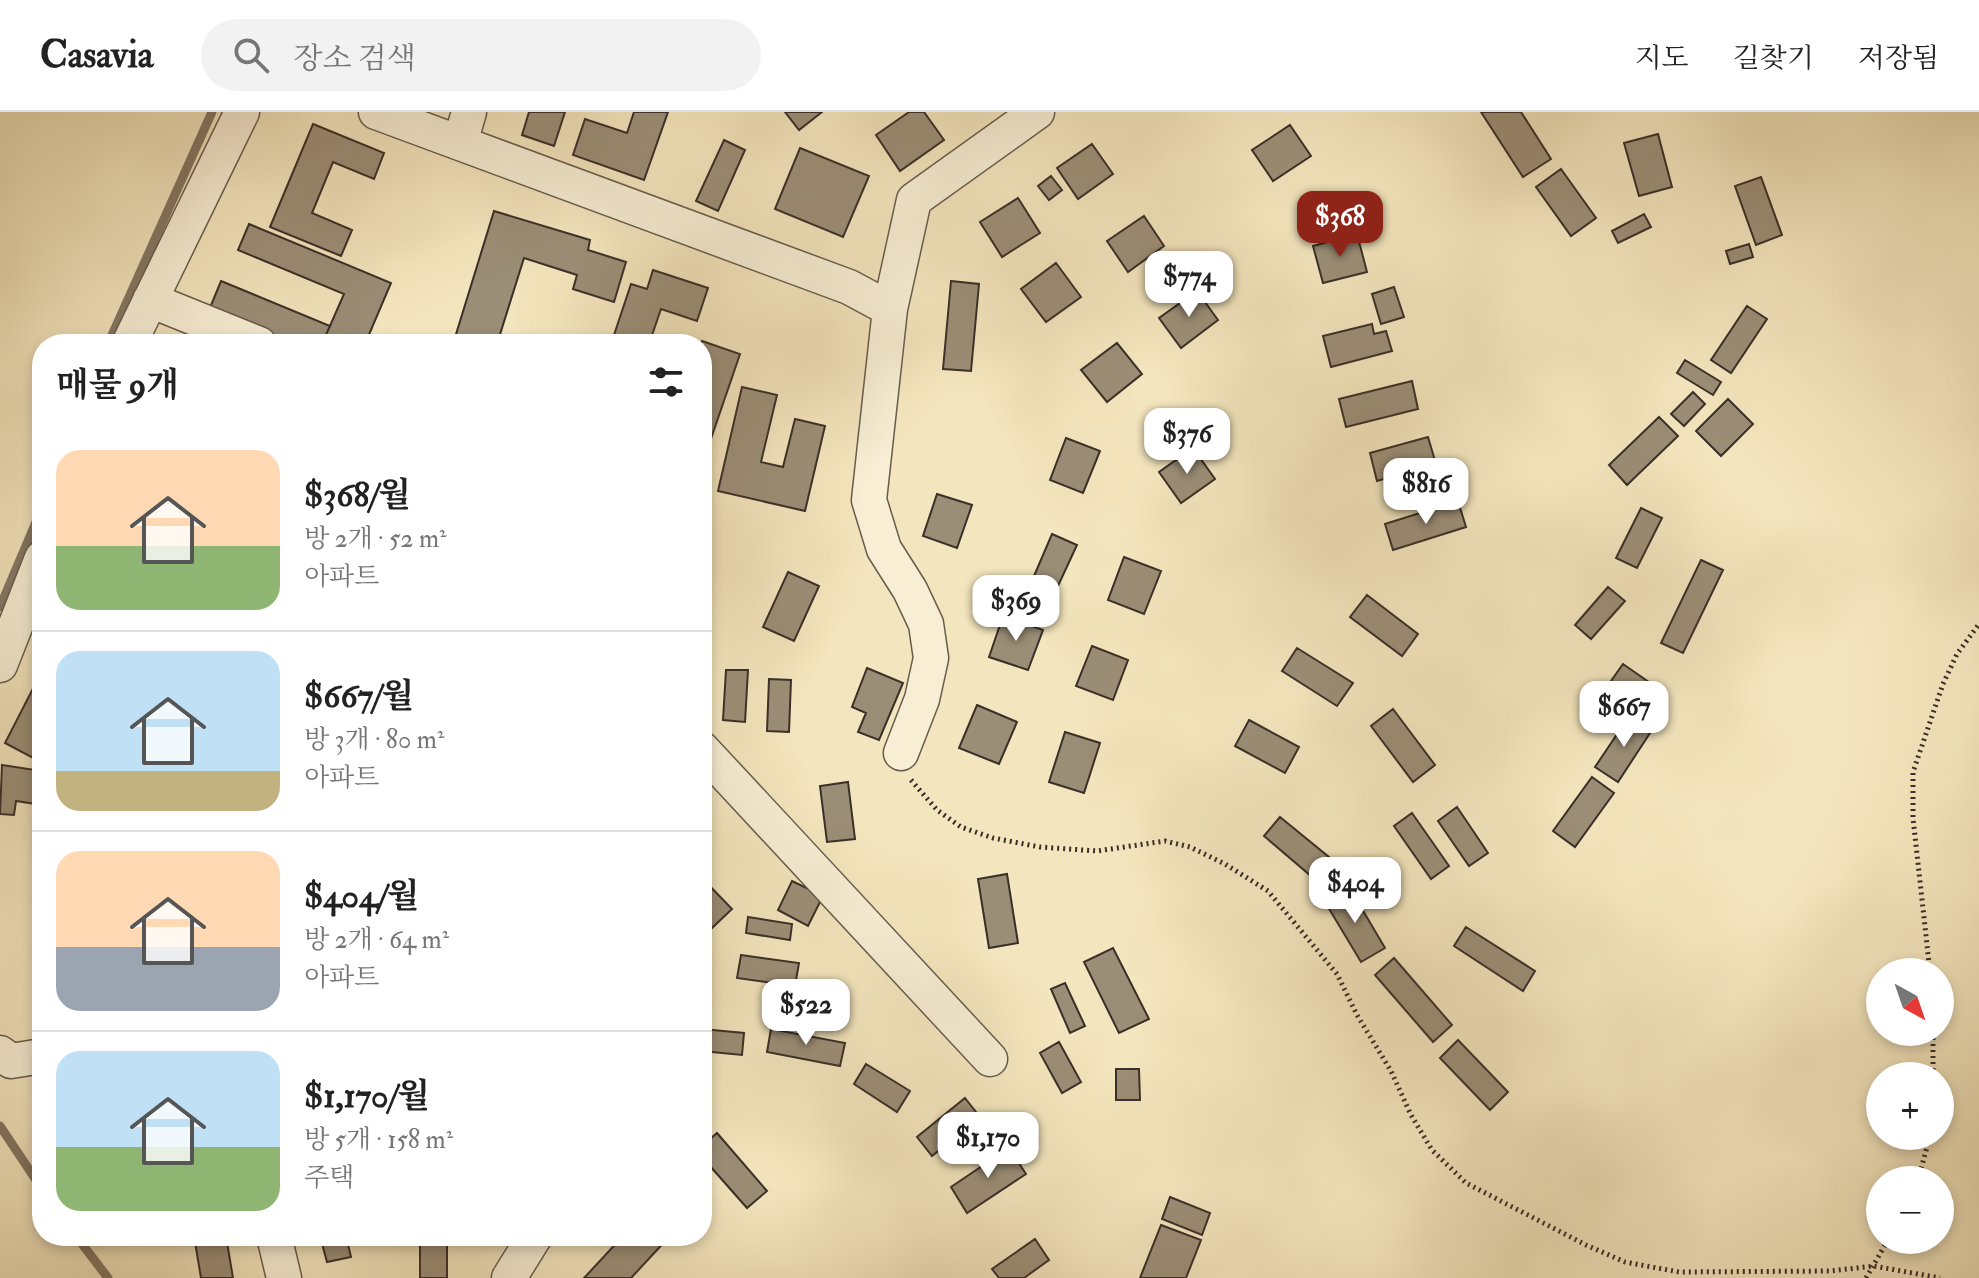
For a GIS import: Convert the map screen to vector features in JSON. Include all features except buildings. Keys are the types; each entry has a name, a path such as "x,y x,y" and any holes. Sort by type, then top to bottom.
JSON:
{"street":[{"path":"134,334 242,112"},
{"path":"376,112 465,128 849,287 890,309"},
{"path":"901,753 922,699 931,658 926,624 910,590 884,549 869,500 890,309 914,200 1037,112"},
{"path":"150,300 234,334"},
{"path":"0,665 32,583"},
{"path":"712,760 990,1059"},
{"path":"276,1246 284,1278"},
{"path":"509,1278 529,1246"}],"path":[{"path":"1928,958 1913,818 1913,772 1943,684 1957,654 1979,624"},
{"path":"901,753 904,767 916,789 937,810 961,827 993,838 1040,847 1097,851 1165,841 1190,847 1213,858 1268,891 1337,974 1432,1150 1466,1183 1586,1245 1625,1262 1679,1272 1830,1271 1874,1266 1940,1278"},
{"path":"1866,1278 1880,1254"}],"waterway":[{"path":"112,334 212,112"},
{"path":"0,607 32,532"},
{"path":"0,1126 32,1174"},
{"path":"84,1246 108,1278"}]}
